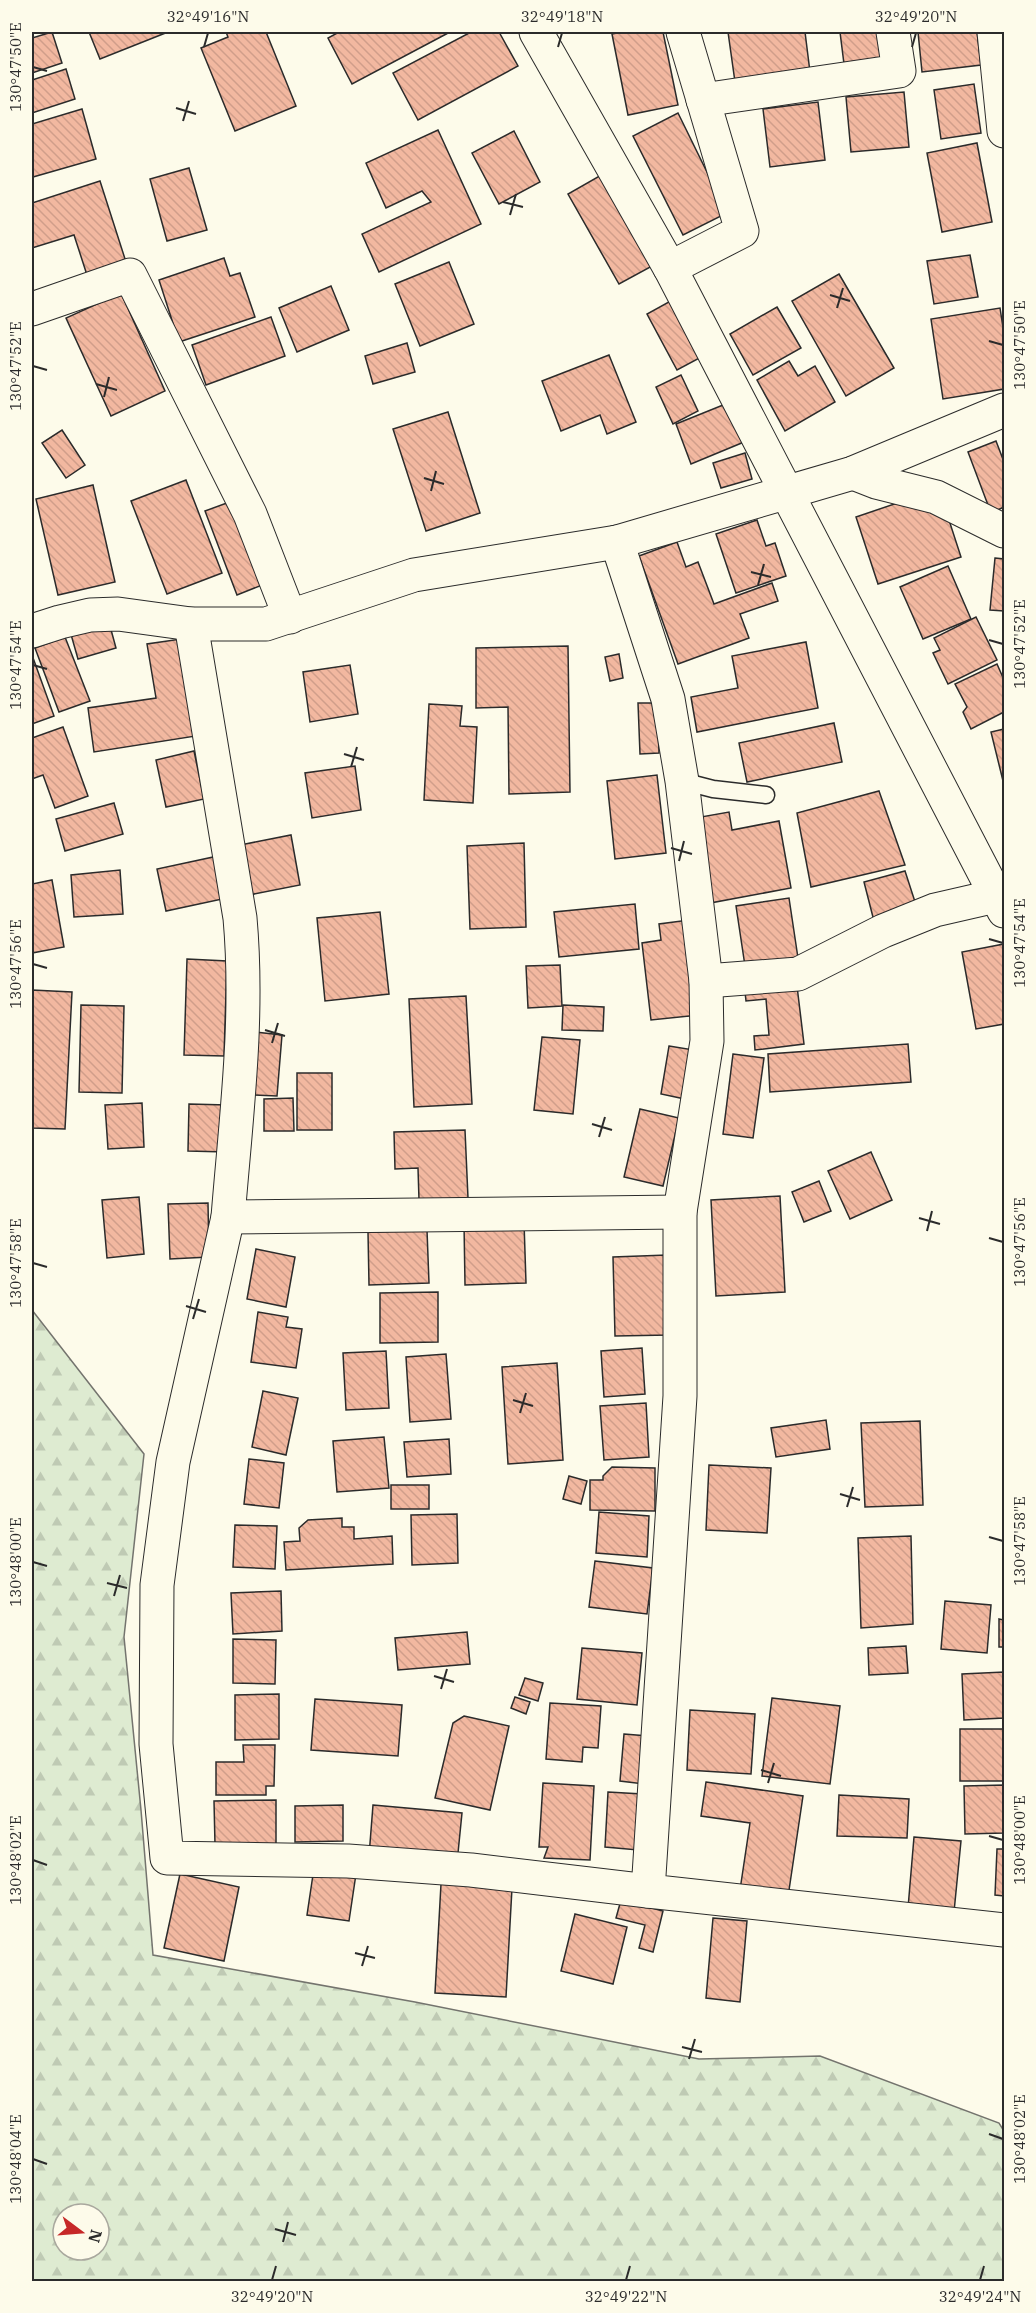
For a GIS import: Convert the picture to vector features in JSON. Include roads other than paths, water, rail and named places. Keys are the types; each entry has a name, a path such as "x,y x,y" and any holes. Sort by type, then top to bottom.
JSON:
{"street":[{"path":"536,32 669,268 1000,903 935,910 883,931 798,974 706,981"},
{"path":"669,268 742,231 682,32"},
{"path":"703,100 899,71 893,32"},
{"path":"994,32 1005,131"},
{"path":"32,309 130,275 250,514 290,617"},
{"path":"32,632 60,622 99,615 144,616 191,624 266,624 414,575 617,542 853,473 1005,410"},
{"path":"853,473 876,482 936,497 1005,531"},
{"path":"617,542 668,699 682,781 706,981 707,1041 680,1212 680,1396 648,1891"},
{"path":"191,624 240,918 243,949 240,1069 228,1217 173,1462 157,1585 156,1744 167,1858 348,1861 471,1870 1005,1930"},
{"path":"228,1217 680,1212"}],"lane":[{"path":"682,781 713,789 766,795"}]}
